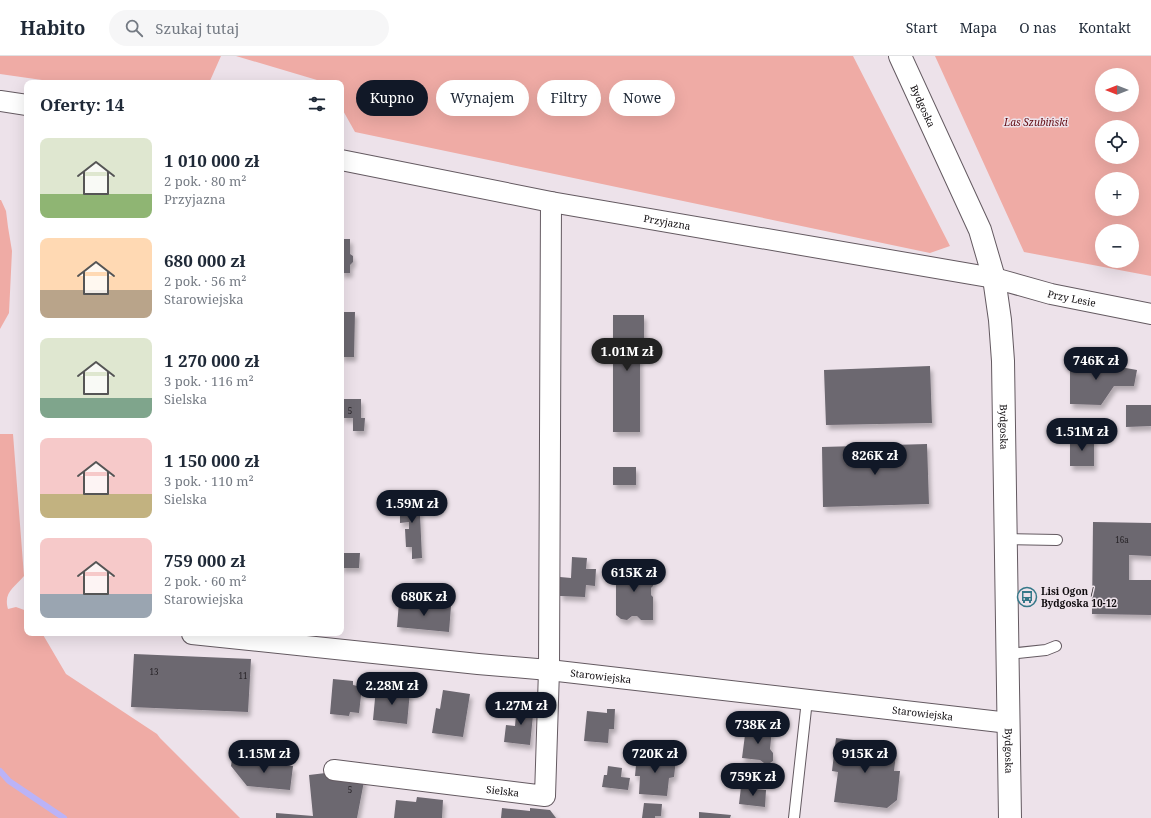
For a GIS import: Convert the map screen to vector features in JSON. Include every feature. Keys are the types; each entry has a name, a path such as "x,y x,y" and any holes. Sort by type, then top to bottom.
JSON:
{"main road":[{"name":"Bydgoska","path":"900,56 980,230 994,278 1000,320 1003,361 1010,818"}],"street":[{"path":"0,101 24,105"},
{"name":"Przyjazna","path":"344,161 551,202 994,278"},
{"path":"549,670 551,202"},
{"name":"Przy Lesie","path":"994,278 1051,294 1151,314"},
{"name":"Starowiejska","path":"208,636 549,670 1009,723"},
{"name":"Sielska","path":"334,770 545,796 549,670"}],"lane":[{"path":"1005,539 1057,540"},
{"path":"1008,654 1046,650 1056,646"},
{"path":"794,818 807,700"}],"green space":[{"path":"0,56 221,56 210,80 42,80 0,74"},
{"path":"236,56 853,56 950,246 930,253 355,132 344,112 344,80 317,80"},
{"name":"Las Szubiński","path":"935,56 1151,56 1151,276 1109,268 1139,268 1139,224 1095,224 1095,265 1024,252"},
{"path":"0,200 6,211 12,251 9,313 0,329"},
{"path":"0,434 13,434 24,576 8,594 8,609 16,607 24,610 24,636 44,636 66,674 157,734 240,818 0,818"}],"building":[{"path":"344,239 350,239 350,254 353,256 353,262 350,265 350,273 344,273"},
{"path":"344,312 355,312 354,357 344,357"},
{"path":"613,315 644,315 644,343 640,343 640,432 613,432"},
{"path":"1070,358 1137,370 1134,386 1114,386 1101,405 1070,404"},
{"path":"930,366 932,423 826,425 824,370"},
{"path":"344,399 361,399 361,418 365,418 364,431 353,431 353,418 344,418"},
{"path":"1126,405 1151,405 1151,426 1126,427"},
{"path":"1070,438 1094,438 1094,466 1070,466"},
{"path":"927,444 929,504 823,507 822,447"},
{"path":"613,467 636,467 636,485 613,485"},
{"path":"419,494 422,558 412,559 412,547 406,547 405,529 409,529 409,522 400,523 400,497 413,497 413,495"},
{"path":"1093,522 1151,523 1151,556 1129,555 1129,580 1151,580 1151,615 1092,614"},
{"path":"344,553 360,553 359,568 344,568"},
{"path":"572,557 587,558 586,569 596,569 595,586 586,585 585,597 560,596 560,577 571,578"},
{"path":"616,563 627,563 630,566 630,570 653,570 653,586 651,588 651,595 653,597 653,620 641,620 637,616 632,616 627,620 621,619 616,615"},
{"path":"399,602 451,606 449,632 397,627"},
{"path":"134,654 251,659 248,712 131,707"},
{"path":"333,679 353,681 353,685 362,687 359,713 350,712 349,716 330,714"},
{"path":"376,688 410,691 407,724 373,720"},
{"path":"443,690 470,694 463,737 432,733 436,708 440,709"},
{"path":"517,704 534,705 530,745 504,742 506,725 515,726"},
{"path":"607,709 615,709 614,729 609,729 608,743 584,741 587,711 607,713"},
{"path":"746,727 772,729 770,749 773,753 773,761 770,763 764,763 760,760 742,758"},
{"path":"836,738 888,744 896,754 894,771 900,771 897,800 887,808 834,802 838,772 832,771"},
{"path":"643,753 663,755 663,758 676,759 674,777 669,778 667,796 639,794 640,776 635,776 636,765 642,766"},
{"path":"232,759 293,766 290,790 247,786 231,766"},
{"path":"608,766 622,768 621,777 630,778 628,790 602,787 604,775 607,775"},
{"path":"334,772 365,776 357,818 276,818 276,813 313,816 309,775"},
{"path":"749,785 756,786 755,789 766,790 765,807 739,804 741,787 749,788"},
{"path":"417,797 443,800 442,818 394,818 396,800 416,802"},
{"path":"644,803 662,804 661,816 655,816 655,818 642,818"},
{"path":"502,808 530,811 530,808 550,810 556,818 501,818"},
{"path":"699,812 731,815 730,818 699,818"}],"waterway":[{"path":"0,771 9,781 64,818"}],"place":[{"name":"Lisi Ogon / Bydgoska 10-12","path":"1027,597"}]}
